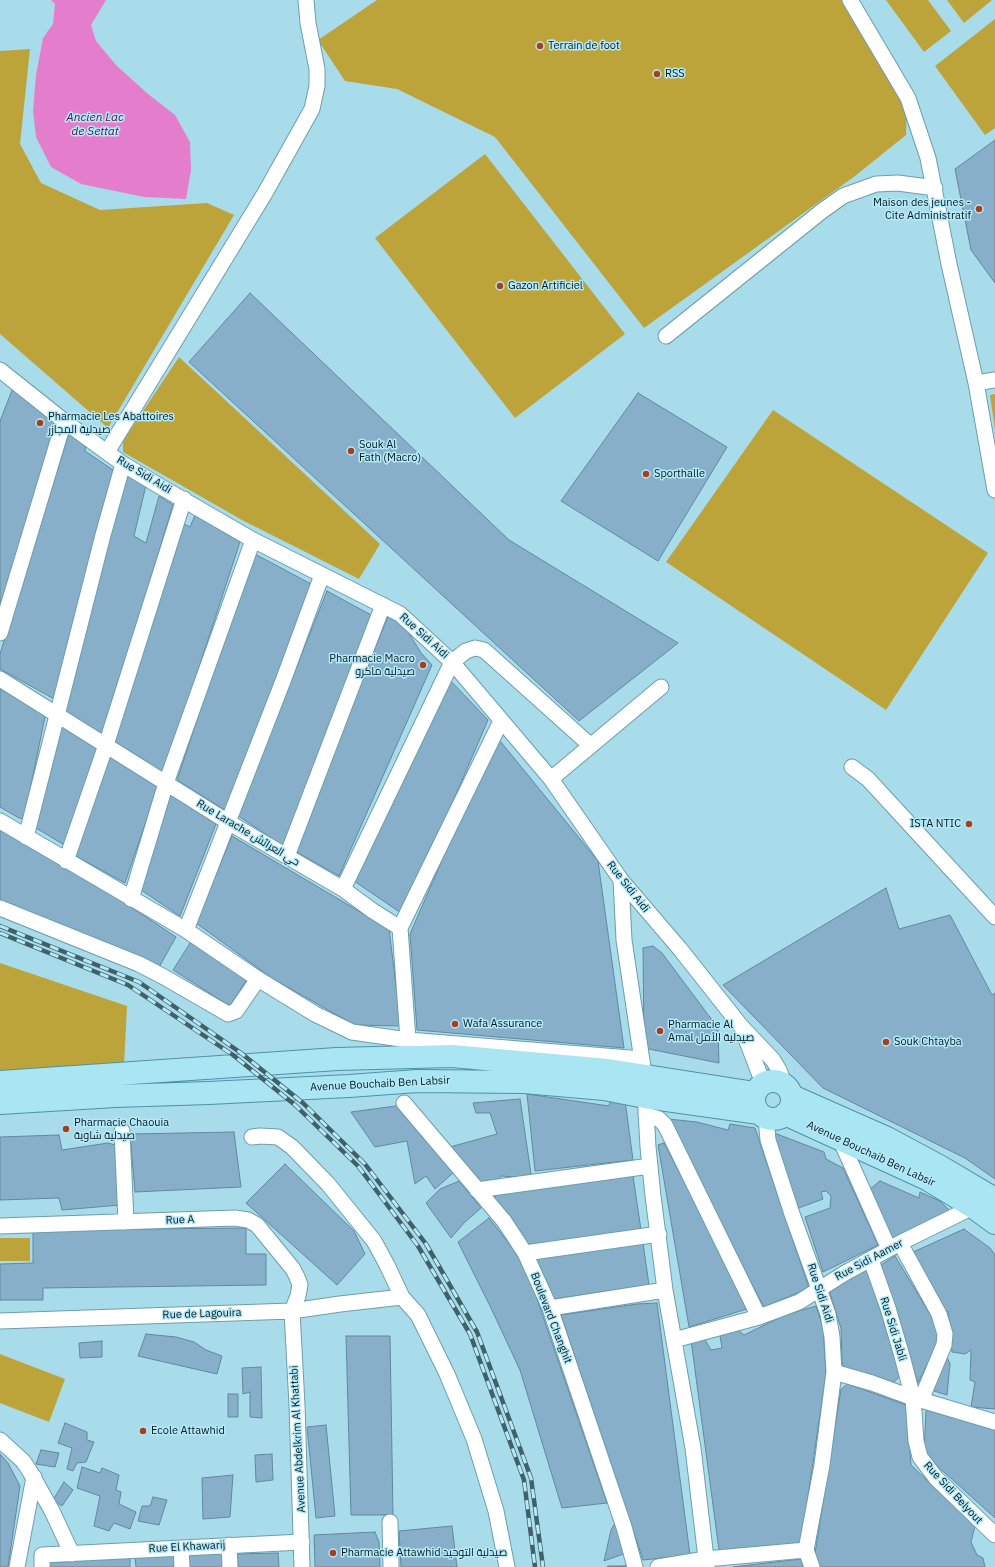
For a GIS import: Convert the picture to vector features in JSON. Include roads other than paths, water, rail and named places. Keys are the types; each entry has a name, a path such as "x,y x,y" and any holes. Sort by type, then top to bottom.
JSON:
{"main road":[{"name":"Avenue Bouchaib Ben Labsir","path":"0,1082 338,1059 452,1056 608,1070 643,1067 772,1100 887,1138 941,1167 995,1199"},
{"name":"Avenue Bouchaib Ben Labsir","path":"0,1103 115,1096 349,1086 417,1081 524,1082 604,1089 646,1106 772,1100 840,1139 927,1179 973,1207 995,1223"}],"street":[{"path":"107,452 261,199 312,109 317,86 317,69 308,23 306,0"},
{"path":"850,0 908,98 928,158 949,264 976,383 995,490"},
{"path":"666,336 822,211 843,196 876,184 898,184 935,188"},
{"name":"Rue Sidi Aidi","path":"0,373 123,464 253,540 400,614 452,662 551,779 621,880 680,949 740,1025 773,1060 779,1070 772,1100 768,1140 831,1328 834,1372 822,1465 806,1550"},
{"path":"976,383 995,380"},
{"path":"0,633 64,421"},
{"path":"26,837 56,714 123,464"},
{"path":"66,861 106,745 184,499"},
{"path":"131,899 166,783 253,540"},
{"path":"186,930 283,681 322,575"},
{"path":"287,856 383,605"},
{"path":"344,889 452,662 466,651 475,648 484,650 590,746"},
{"name":"Rue Larache حي العرائش","path":"0,678 228,822 344,889 373,911 400,928"},
{"path":"551,779 661,687"},
{"path":"408,1040 400,928 501,721"},
{"path":"852,766 868,779 995,918"},
{"path":"0,822 186,930 258,979 315,1014 352,1032 408,1040 643,1067"},
{"path":"621,880 624,940 643,1067 650,1166 665,1290 693,1448 706,1563"},
{"path":"0,908 139,964 228,1014 236,1011 258,979"},
{"name":"Rue Sidi Aidi","path":"740,1025 772,1100"},
{"name":"Boulevard Changhit","path":"404,1103 504,1221 525,1252 550,1308 624,1527 635,1567"},
{"path":"646,1106 665,1125 759,1317"},
{"path":"122,1131 126,1222"},
{"path":"252,1138 260,1136 278,1137 292,1147 328,1184 374,1241 402,1297 418,1316 433,1344 474,1439 496,1511 507,1567"},
{"path":"840,1139 895,1246 939,1314 945,1334 944,1345 917,1399"},
{"path":"477,1190 650,1166"},
{"name":"Rue Sidi Aamer","path":"674,1340 759,1317 799,1302 835,1278 973,1207"},
{"name":"Rue A","path":"0,1226 235,1218 248,1220 257,1226 293,1269 297,1276 300,1285 298,1296 292,1311"},
{"path":"525,1252 659,1234"},
{"name":"Rue Sidi Jabli","path":"871,1260 917,1399"},
{"path":"550,1308 665,1290"},
{"name":"Rue de Lagouira","path":"0,1321 292,1311 402,1297"},
{"name":"Avenue Abdelkrim Al Khattabi","path":"292,1311 302,1567"},
{"path":"834,1372 995,1422"},
{"name":"Rue Sidi Belyout","path":"917,1399 916,1441 920,1458 936,1478 995,1535"},
{"path":"0,1440 23,1461 34,1477 72,1554"},
{"path":"18,1562 34,1477"},
{"path":"390,1522 391,1567"},
{"name":"Rue El Khawarij","path":"18,1562 42,1561 72,1554 302,1542"},
{"path":"229,1545 230,1567"},
{"path":"181,1548 182,1567"},
{"path":"658,1567 706,1563 806,1550 812,1567"}],"water":[{"name":"Ancien Lac de Settat","path":"51,0 106,0 91,25 96,41 116,65 148,94 175,115 190,142 191,170 186,199 144,197 81,184 51,167 36,137 33,111 36,75 43,38 53,24 55,4"}],"railway":[{"path":"0,926 139,982 241,1053 303,1103 365,1164 426,1244 477,1332 531,1478 543,1567"},
{"path":"0,933 128,985 233,1055 295,1105 358,1166 418,1246 470,1334 524,1480 535,1567"}],"place":[{"name":"Terrain de foot","path":"540,46"},
{"name":"RSS","path":"657,74"},
{"name":"Maison des jeunes - Cite Administratif","path":"979,209"},
{"name":"Gazon Artificiel","path":"500,286"},
{"name":"Pharmacie Les Abattoires صيدلية المجازر","path":"40,423"},
{"name":"Souk Al Fath (Macro)","path":"351,451"},
{"name":"Sporthalle","path":"646,474"},
{"name":"Pharmacie Macro صيدلية ماكرو","path":"423,665"},
{"name":"ISTA NTIC","path":"969,824"},
{"name":"Wafa Assurance","path":"455,1024"},
{"name":"Pharmacie Al Amal صيدلية الأمل","path":"660,1031"},
{"name":"Souk Chtayba","path":"886,1042"},
{"name":"Pharmacie Chaouia صيدلية شاوية","path":"66,1129"},
{"name":"Ecole Attawhid","path":"143,1431"},
{"name":"Pharmacie Attawhid صيدلية التوحيد","path":"333,1553"}]}
